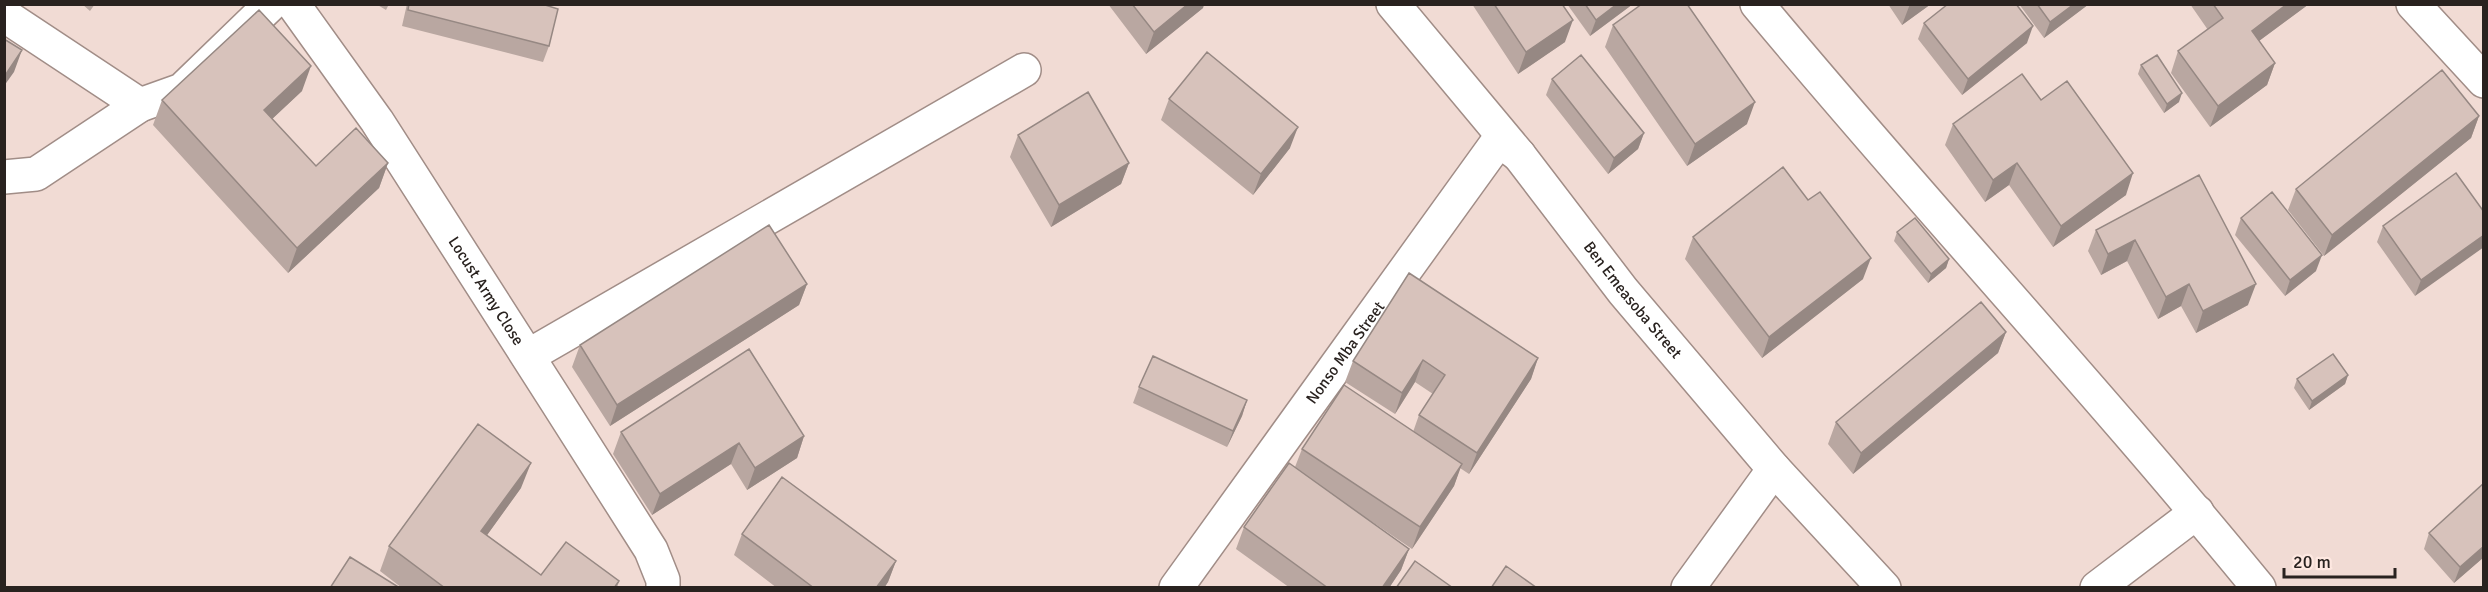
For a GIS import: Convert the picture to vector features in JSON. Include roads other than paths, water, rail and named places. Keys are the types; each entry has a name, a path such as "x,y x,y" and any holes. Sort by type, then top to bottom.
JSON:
{"street":[{"path":"4,177 36,174 140,105 182,90 271,4"},
{"name":"Locust Army Close","path":"293,4 377,121 651,550 663,580 663,588"},
{"name":"Ben Emeasoba Street","path":"1393,4 1519,155 1623,291 1774,469 1884,588"},
{"path":"1757,4 1840,104 2197,512 2259,588"},
{"path":"2413,4 2484,81"},
{"path":"4,15 140,105"},
{"path":"528,356 1024,70"},
{"name":"Nonso Mba Street","path":"1176,588 1499,140 1519,155"},
{"path":"1688,588 1774,469"},
{"path":"2097,588 2197,512"}]}
